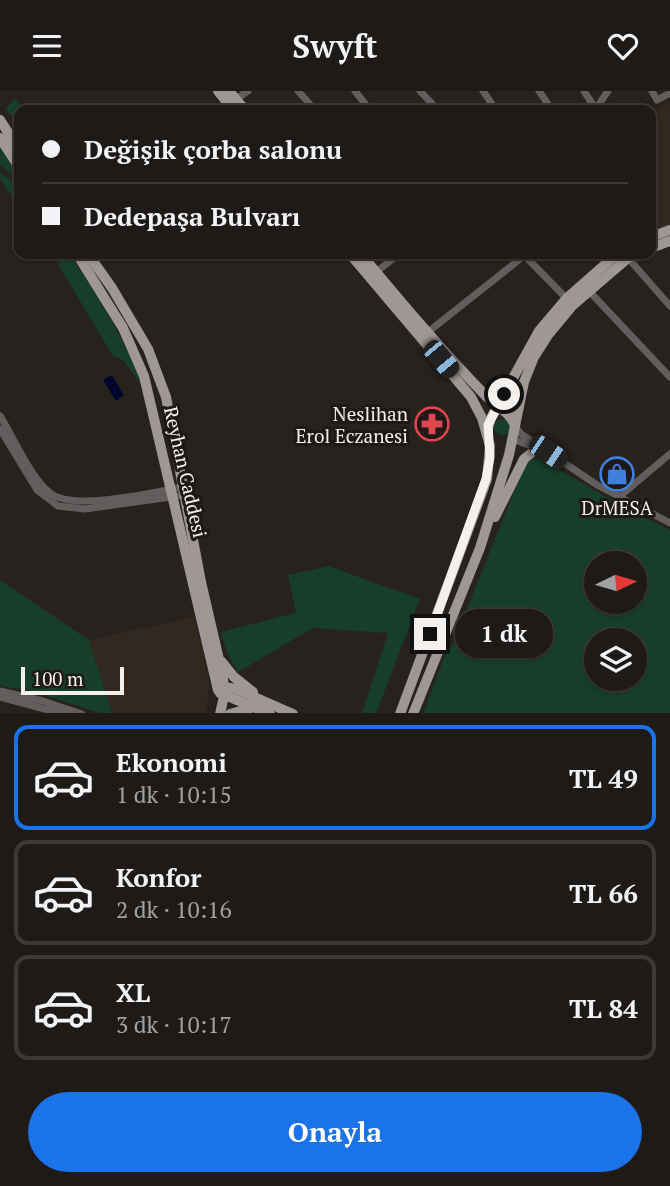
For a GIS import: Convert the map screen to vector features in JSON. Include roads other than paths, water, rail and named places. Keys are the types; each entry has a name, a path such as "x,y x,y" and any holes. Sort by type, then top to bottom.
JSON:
{"main road":[{"path":"218,91 233,100"},
{"path":"0,120 14,143"},
{"path":"0,138 14,159"},
{"name":"Reyhan Caddesi","path":"80,259 104,295 137,355 150,392 172,493 222,691"},
{"name":"Reyhan Caddesi","path":"92,259 113,288 148,349 166,397 201,582 220,659 222,691 214,713"},
{"path":"354,259 464,387 487,431 490,457 486,479 400,713"},
{"path":"365,259 497,407 511,416 515,426"},
{"path":"487,431 497,407 539,331 612,259"},
{"path":"480,548 509,455 524,381 534,357 569,302 589,291 629,259"},
{"path":"487,431 495,440 512,439"},
{"path":"413,713 480,548 524,459 535,450 548,452"},
{"path":"220,659 268,708"},
{"path":"222,691 236,689 268,708"},
{"path":"222,691 254,707"},
{"path":"220,713 222,691"},
{"path":"230,713 254,707 293,713"}],"street":[{"path":"233,100 248,91"},
{"path":"298,91 311,105"},
{"path":"355,91 366,105"},
{"path":"420,91 433,105"},
{"path":"652,91 657,100 670,93"},
{"path":"376,272 393,259"},
{"path":"428,332 518,259"},
{"path":"529,259 569,302"},
{"path":"635,259 670,306"},
{"path":"589,291 670,377"},
{"path":"1,419 40,482 51,495 60,499 86,502 172,493"},
{"path":"515,426 521,434 597,485 670,523"},
{"path":"0,429 37,490 58,506 85,509 184,491"},
{"path":"512,439 548,452"},
{"path":"620,496 670,454"},
{"path":"0,691 82,713"},
{"path":"0,697 63,713"}],"water":[{"path":"112,375 124,395 116,401 103,380"}],"place":[{"name":"Neslihan Erol Eczanesi","path":"432,424"},
{"name":"DrMESA","path":"617,474"}]}
